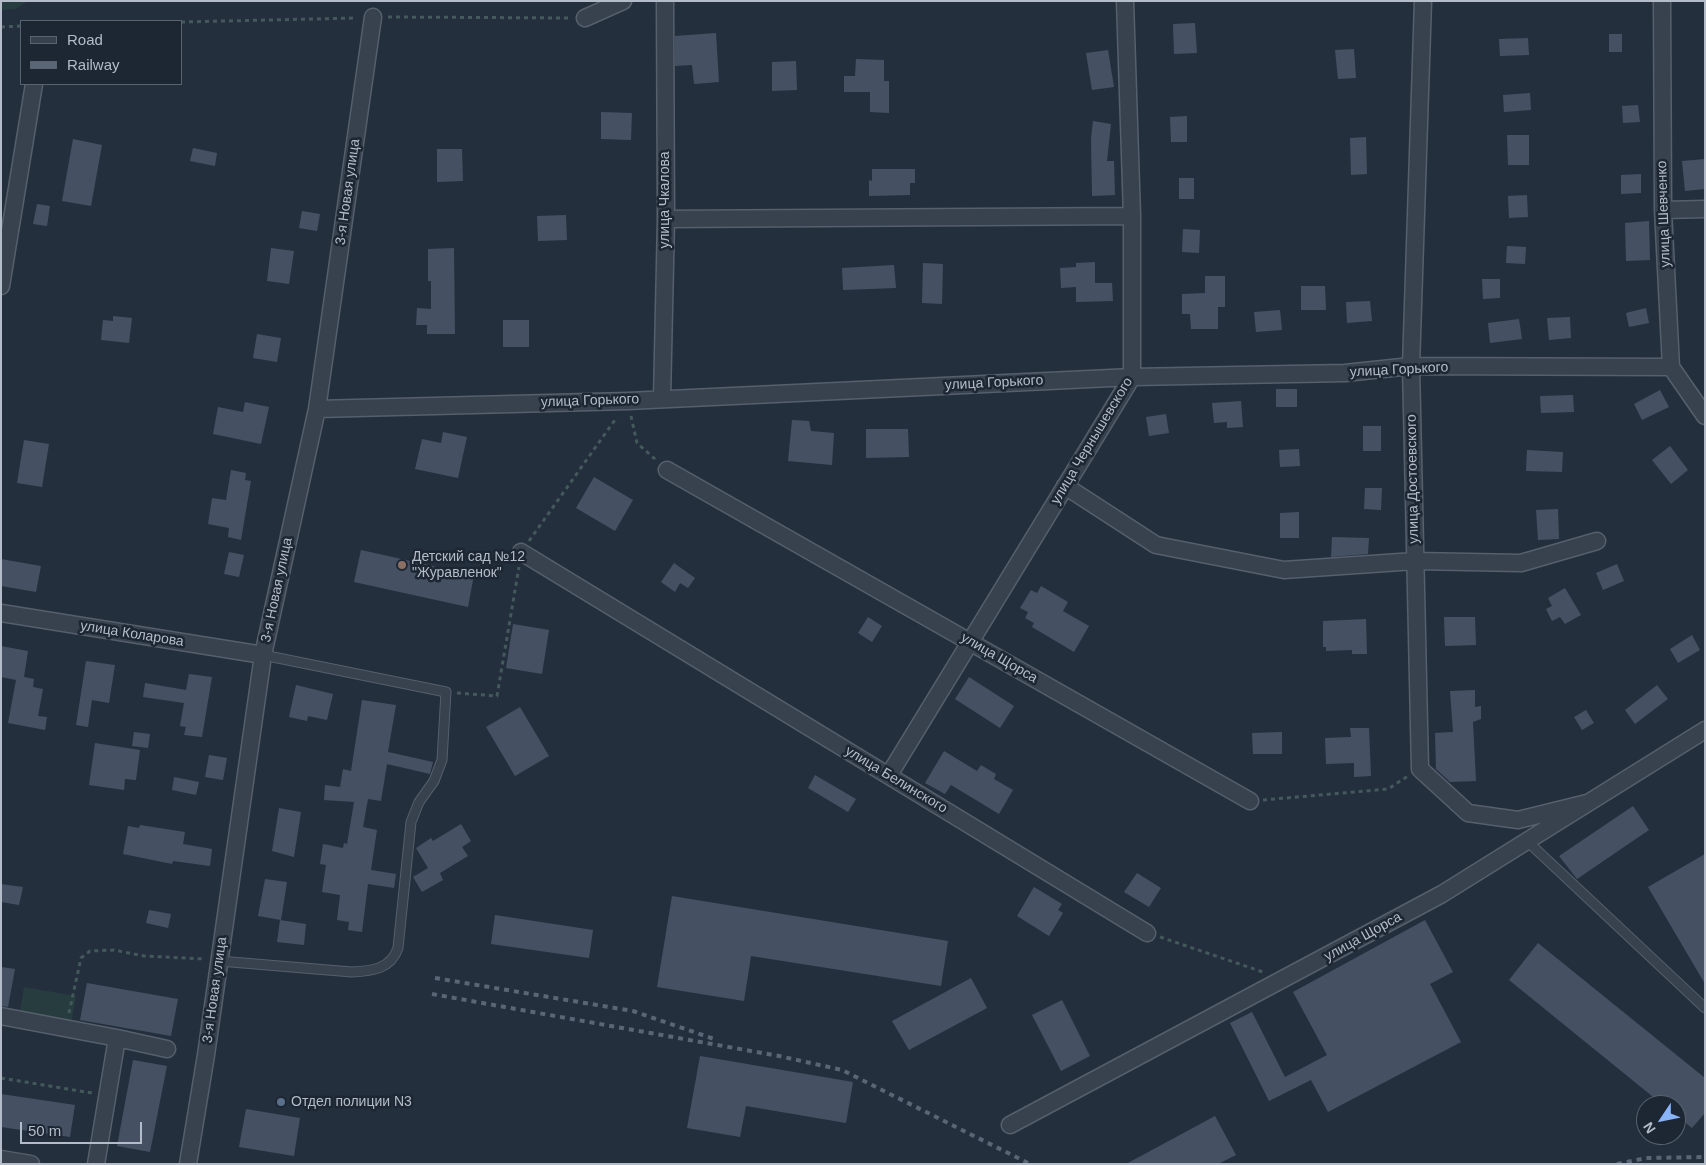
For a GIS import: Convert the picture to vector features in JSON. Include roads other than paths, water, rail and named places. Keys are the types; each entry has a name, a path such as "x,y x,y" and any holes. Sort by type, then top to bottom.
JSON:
{"street":[{"path":"585,18 623,1"},
{"name":"улица Чкалова","path":"662,399 666,219 665,1"},
{"name":"улица Чернышевского","path":"890,775 1132,377 1132,216 1125,1"},
{"name":"улица Достоевского","path":"1423,1 1411,366 1420,769 1468,813 1518,820 1587,803"},
{"name":"улица Шевченко","path":"1662,1 1663,210 1671,367"},
{"name":"3-я Новая улица","path":"188,1164 206,1056 263,655 317,409 373,17"},
{"path":"1,286 34,85"},
{"path":"1663,210 1705,209"},
{"path":"666,219 1132,216"},
{"name":"улица Горького","path":"317,409 662,399 1132,377 1345,373 1411,366 1671,367"},
{"path":"1671,367 1705,416"},
{"name":"улица Щорса","path":"667,470 1250,801"},
{"path":"1065,486 1156,545 1284,570 1415,562 1521,563 1597,541"},
{"name":"улица Белинского","path":"521,552 1148,933"},
{"name":"улица Коларова","path":"1,613 263,655"},
{"name":"улица Щорса","path":"1010,1125 1442,894 1705,730"},
{"path":"1,1016 167,1048"},
{"path":"96,1164 117,1038"},
{"path":"1,1159 31,1164"}],"lane":[{"path":"219,960 352,972 368,971 390,963 398,948 411,822 419,802 434,781 442,760 446,692 263,655"},
{"path":"1526,841 1705,1008"}],"railway":[{"path":"435,978 633,1011 717,1040"},
{"path":"432,994 779,1056 842,1070 1030,1164"},
{"path":"1617,1164 1646,1158 1705,1157"}],"place":[{"name":"Детский сад №12 \"Журавленок\"","path":"402,565"},
{"name":"Отдел полиции N3","path":"281,1102"}]}
